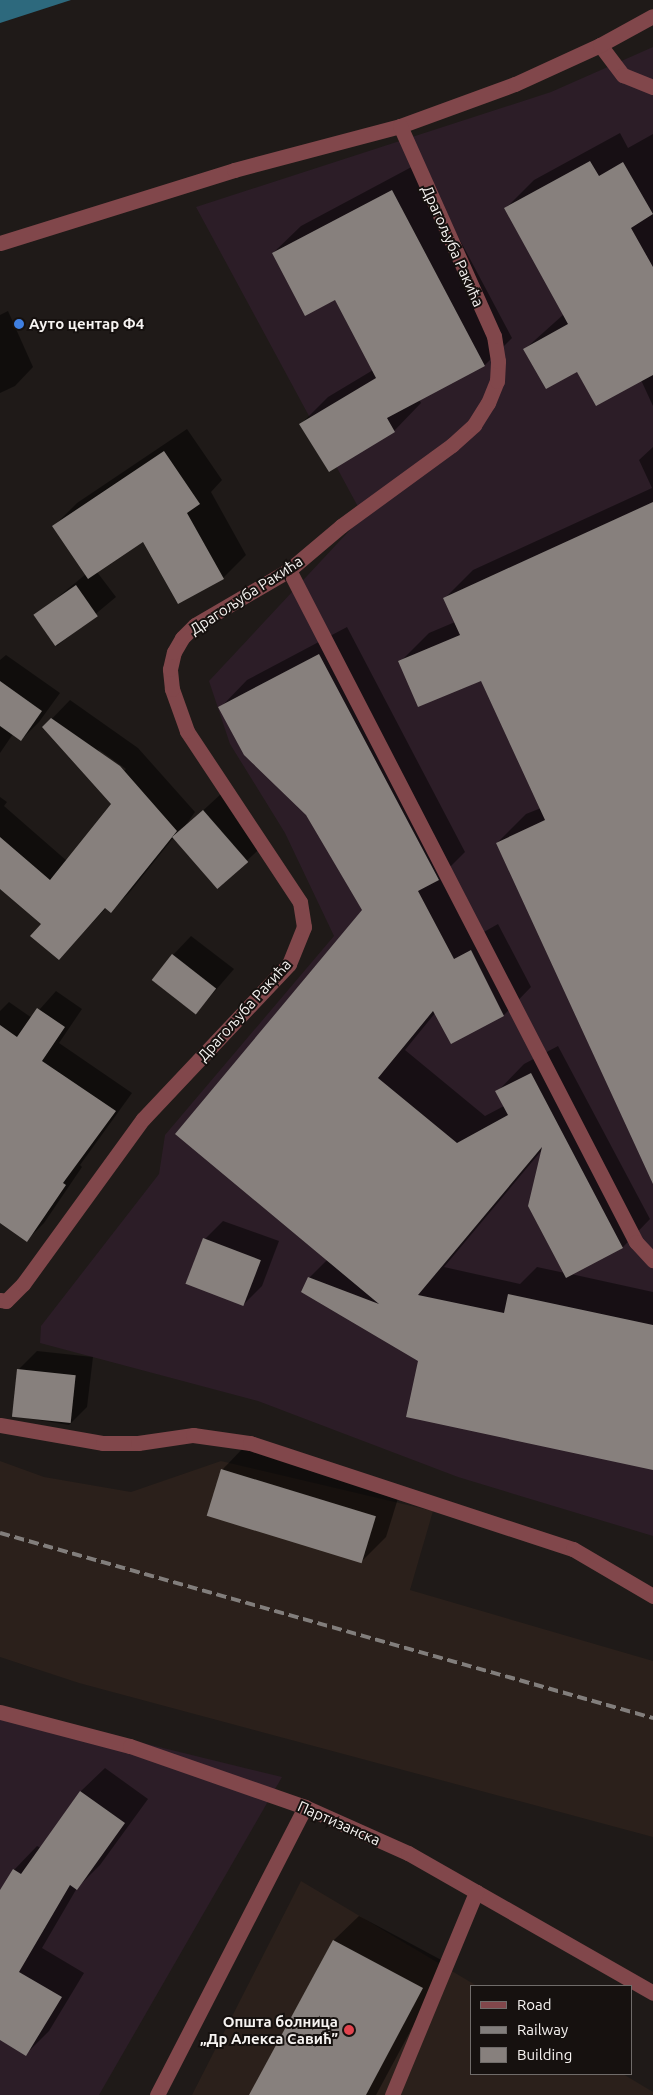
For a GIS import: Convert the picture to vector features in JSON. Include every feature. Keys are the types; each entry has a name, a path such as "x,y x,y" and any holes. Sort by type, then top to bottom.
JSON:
{"street":[{"path":"0,243 234,170 400,126 515,84 600,46 653,16"},
{"path":"600,46 622,75 653,87"},
{"name":"Драгољуба Ракића","path":"3,1301 23,1284 143,1120 290,964 304,927 300,902 187,731 172,689 170,669 182,638 195,625 290,570 341,526 452,445 474,425 488,404 497,381 498,361 494,336 400,126"},
{"path":"290,570 636,1242 653,1260"},
{"path":"0,1425 103,1443 138,1443 193,1435 250,1443 573,1549 653,1596"},
{"name":"Партизанска","path":"0,1712 130,1746 305,1807 408,1854 653,1993"},
{"path":"157,2095 305,1807"},
{"path":"392,2095 476,1892"}],"shaded area":[{"path":"653,47 653,1536 458,1477 258,1401 40,1343 41,1326 159,1174 165,1135 334,936 285,833 230,744 209,681 363,516 196,207 551,92"},
{"path":"0,1461 44,1477 131,1492 221,1461 433,1511 410,1590 653,1661 653,1837 79,1683 0,1657"},
{"path":"0,1708 282,1777 99,2095 0,2095"},
{"name":"Општа болница „Др Алекса Савић”","path":"301,1881 475,1985 470,1985 470,2075 625,2075 653,2092 653,2095 192,2095"}],"water":[{"path":"0,0 71,0 0,23"}],"building":[{"path":"590,161 599,176 623,162 653,214 631,228 653,267 653,375 596,406 577,372 546,389 523,349 568,324 504,208"},
{"path":"392,190 485,366 387,418 395,432 329,472 299,424 376,378 335,300 305,316 272,253"},
{"path":"164,451 200,504 187,513 224,579 178,604 143,542 88,579 52,526"},
{"path":"653,502 653,1184 496,843 545,820 481,681 418,707 398,661 460,635 443,598"},
{"path":"76,585 98,616 55,646 33,615"},
{"path":"319,654 439,880 418,891 454,959 471,950 504,1016 451,1044 433,1011 378,1078 457,1143 508,1115 495,1091 531,1073 623,1248 566,1278 528,1206 542,1147 418,1295 504,1313 508,1294 653,1325 653,1470 406,1417 418,1361 301,1292 308,1277 379,1304 175,1134 362,910 306,815 244,755 218,707"},
{"path":"0,681 42,711 21,741 0,726"},
{"path":"51,718 120,766 177,831 111,913 105,908 59,960 30,936 41,924 0,889 0,837 50,880 111,804 42,727"},
{"path":"203,810 248,862 217,889 172,837"},
{"path":"172,954 216,988 196,1014 152,980"},
{"path":"37,1008 65,1027 42,1061 116,1111 63,1183 66,1185 27,1242 0,1223 0,1025 17,1037"},
{"path":"203,1238 261,1260 243,1306 185,1284"},
{"path":"17,1369 76,1375 71,1423 12,1417"},
{"path":"221,1469 376,1516 362,1563 207,1516"},
{"path":"80,1791 125,1823 77,1890 70,1885 19,1972 62,1997 26,2056 0,2040 0,1890 13,1869 21,1874"},
{"path":"333,1940 423,1988 366,2095 249,2095"}],"railway":[{"path":"0,1533 653,1718"}],"place":[{"name":"Ауто центар Ф4","path":"19,324"},
{"name":"Општа болница „Др Алекса Савић”","path":"349,2030"}]}
